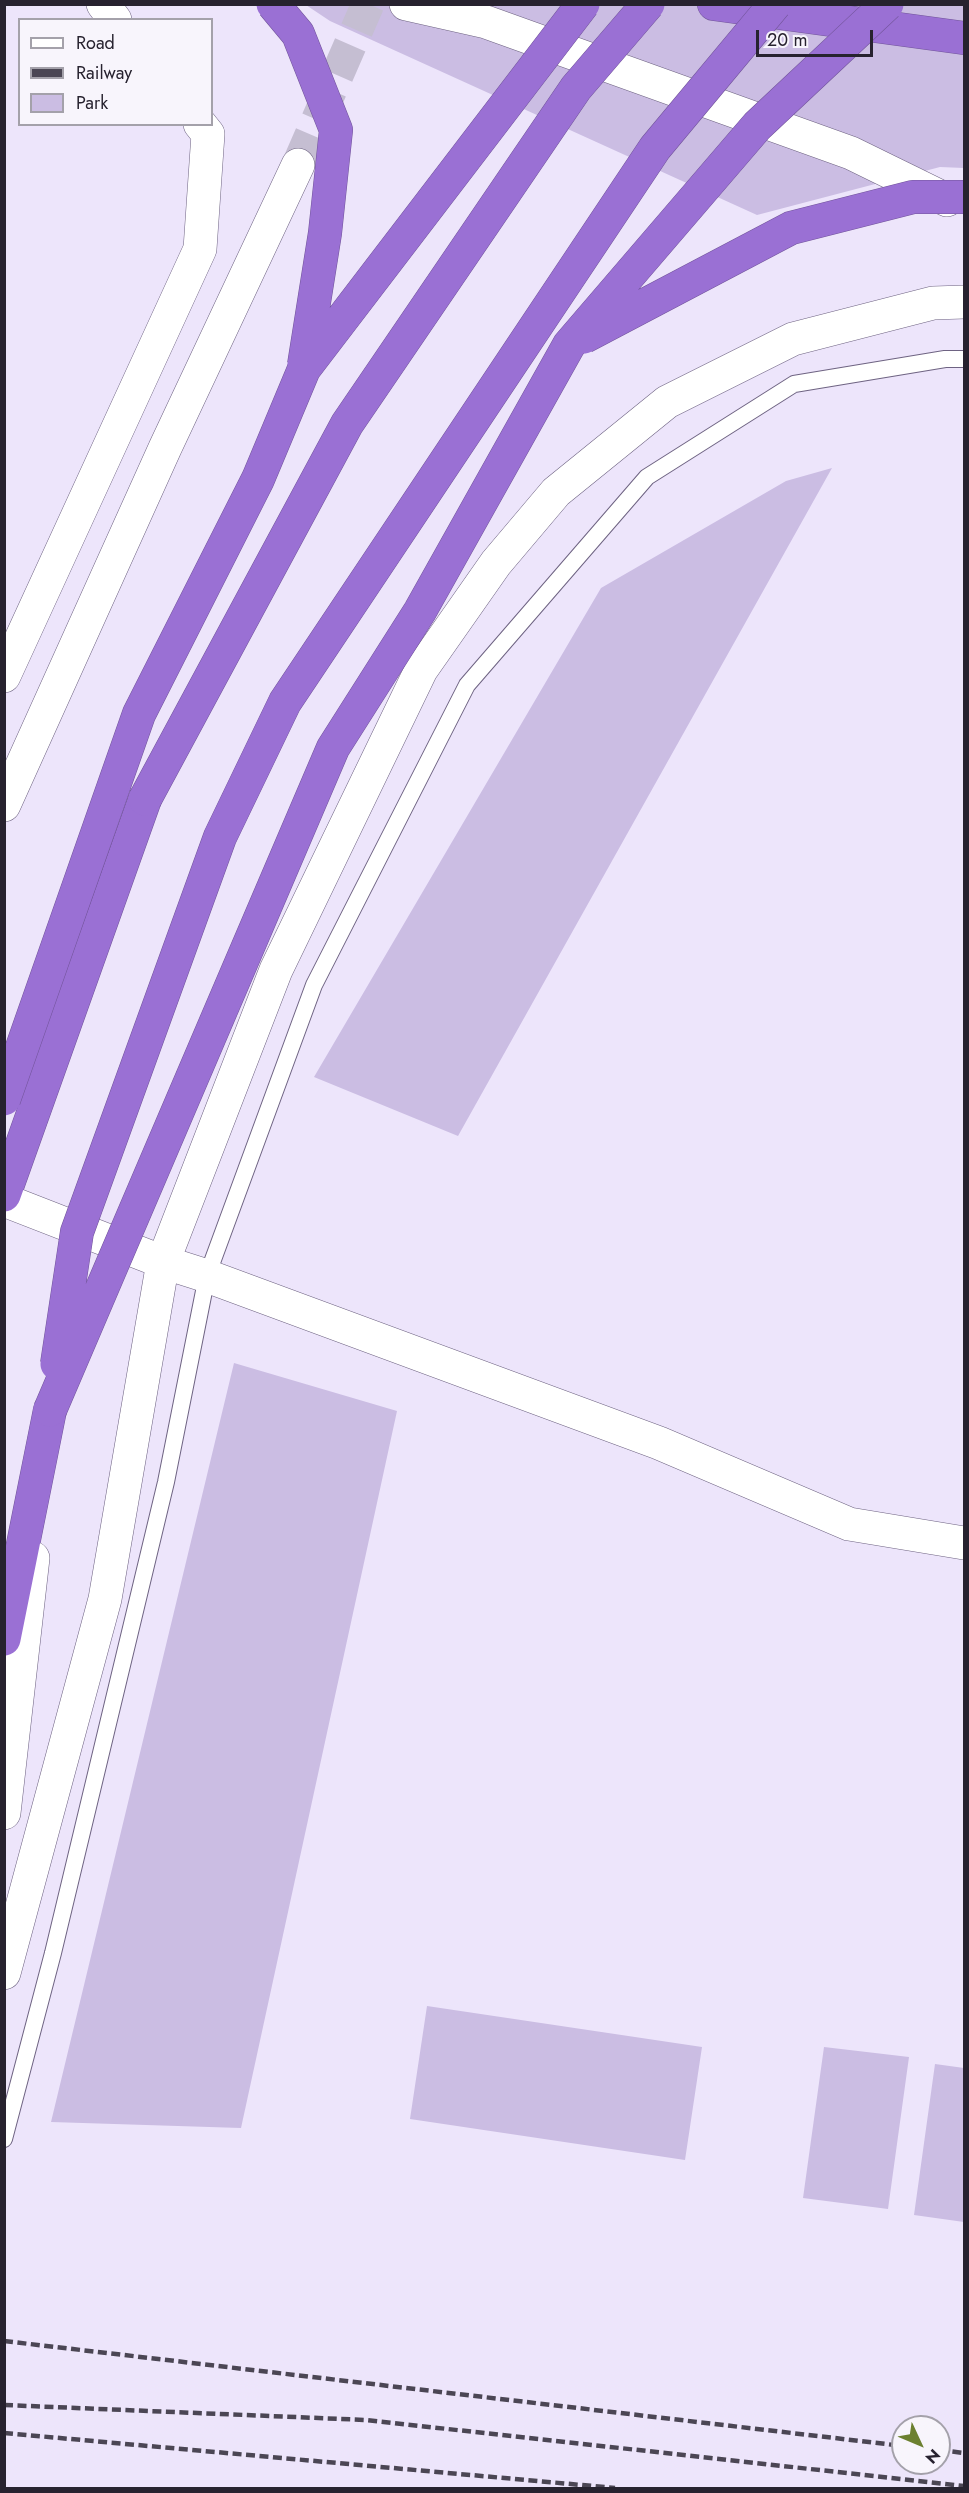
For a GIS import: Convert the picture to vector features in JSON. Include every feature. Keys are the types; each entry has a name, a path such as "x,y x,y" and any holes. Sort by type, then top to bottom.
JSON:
{"highway":[{"path":"4,1100 139,714 258,479 304,369 325,232 336,130 298,34 273,4"},
{"path":"304,369 583,4"},
{"path":"4,1195 145,799 347,424 576,88 648,4"},
{"path":"714,4 964,38"},
{"path":"4,1639 50,1410 77,1232 220,837 285,702 655,148 775,4"},
{"path":"50,1410 333,748 420,611 569,345 757,126 887,4"},
{"path":"569,345 791,228 913,197 964,197"}],"main road":[{"path":"103,4 114,18"},
{"path":"406,4 486,22 851,153 964,209"},
{"path":"4,676 200,249 208,134 202,126"},
{"path":"4,806 165,448 298,165"},
{"path":"4,1973 105,1599 164,1262 276,970 421,670 496,563 556,492 667,402 793,339 933,303 964,302"},
{"path":"4,1200 164,1262 659,1443 849,1524 964,1543"},
{"path":"4,1813 50,1410"}],"lane":[{"path":"4,2139 53,1953 164,1493 207,1276 314,985 467,685 647,477 794,384 964,359"}],"green space":[{"path":"306,5 964,5 964,168 940,167 757,215 330,21"},
{"path":"832,468 458,1136 314,1077 601,588 786,481"},
{"path":"234,1363 397,1411 241,2128 51,2122"},
{"path":"427,2006 702,2047 685,2160 410,2119"},
{"path":"824,2047 909,2057 888,2209 803,2198"},
{"path":"935,2064 964,2068 964,2222 914,2215"}],"tunnel":[{"path":"298,165 368,4"}],"railway":[{"path":"4,2341 891,2445"},
{"path":"4,2405 366,2420 964,2486"},
{"path":"4,2433 615,2488"},
{"path":"951,2451 964,2453"}]}
